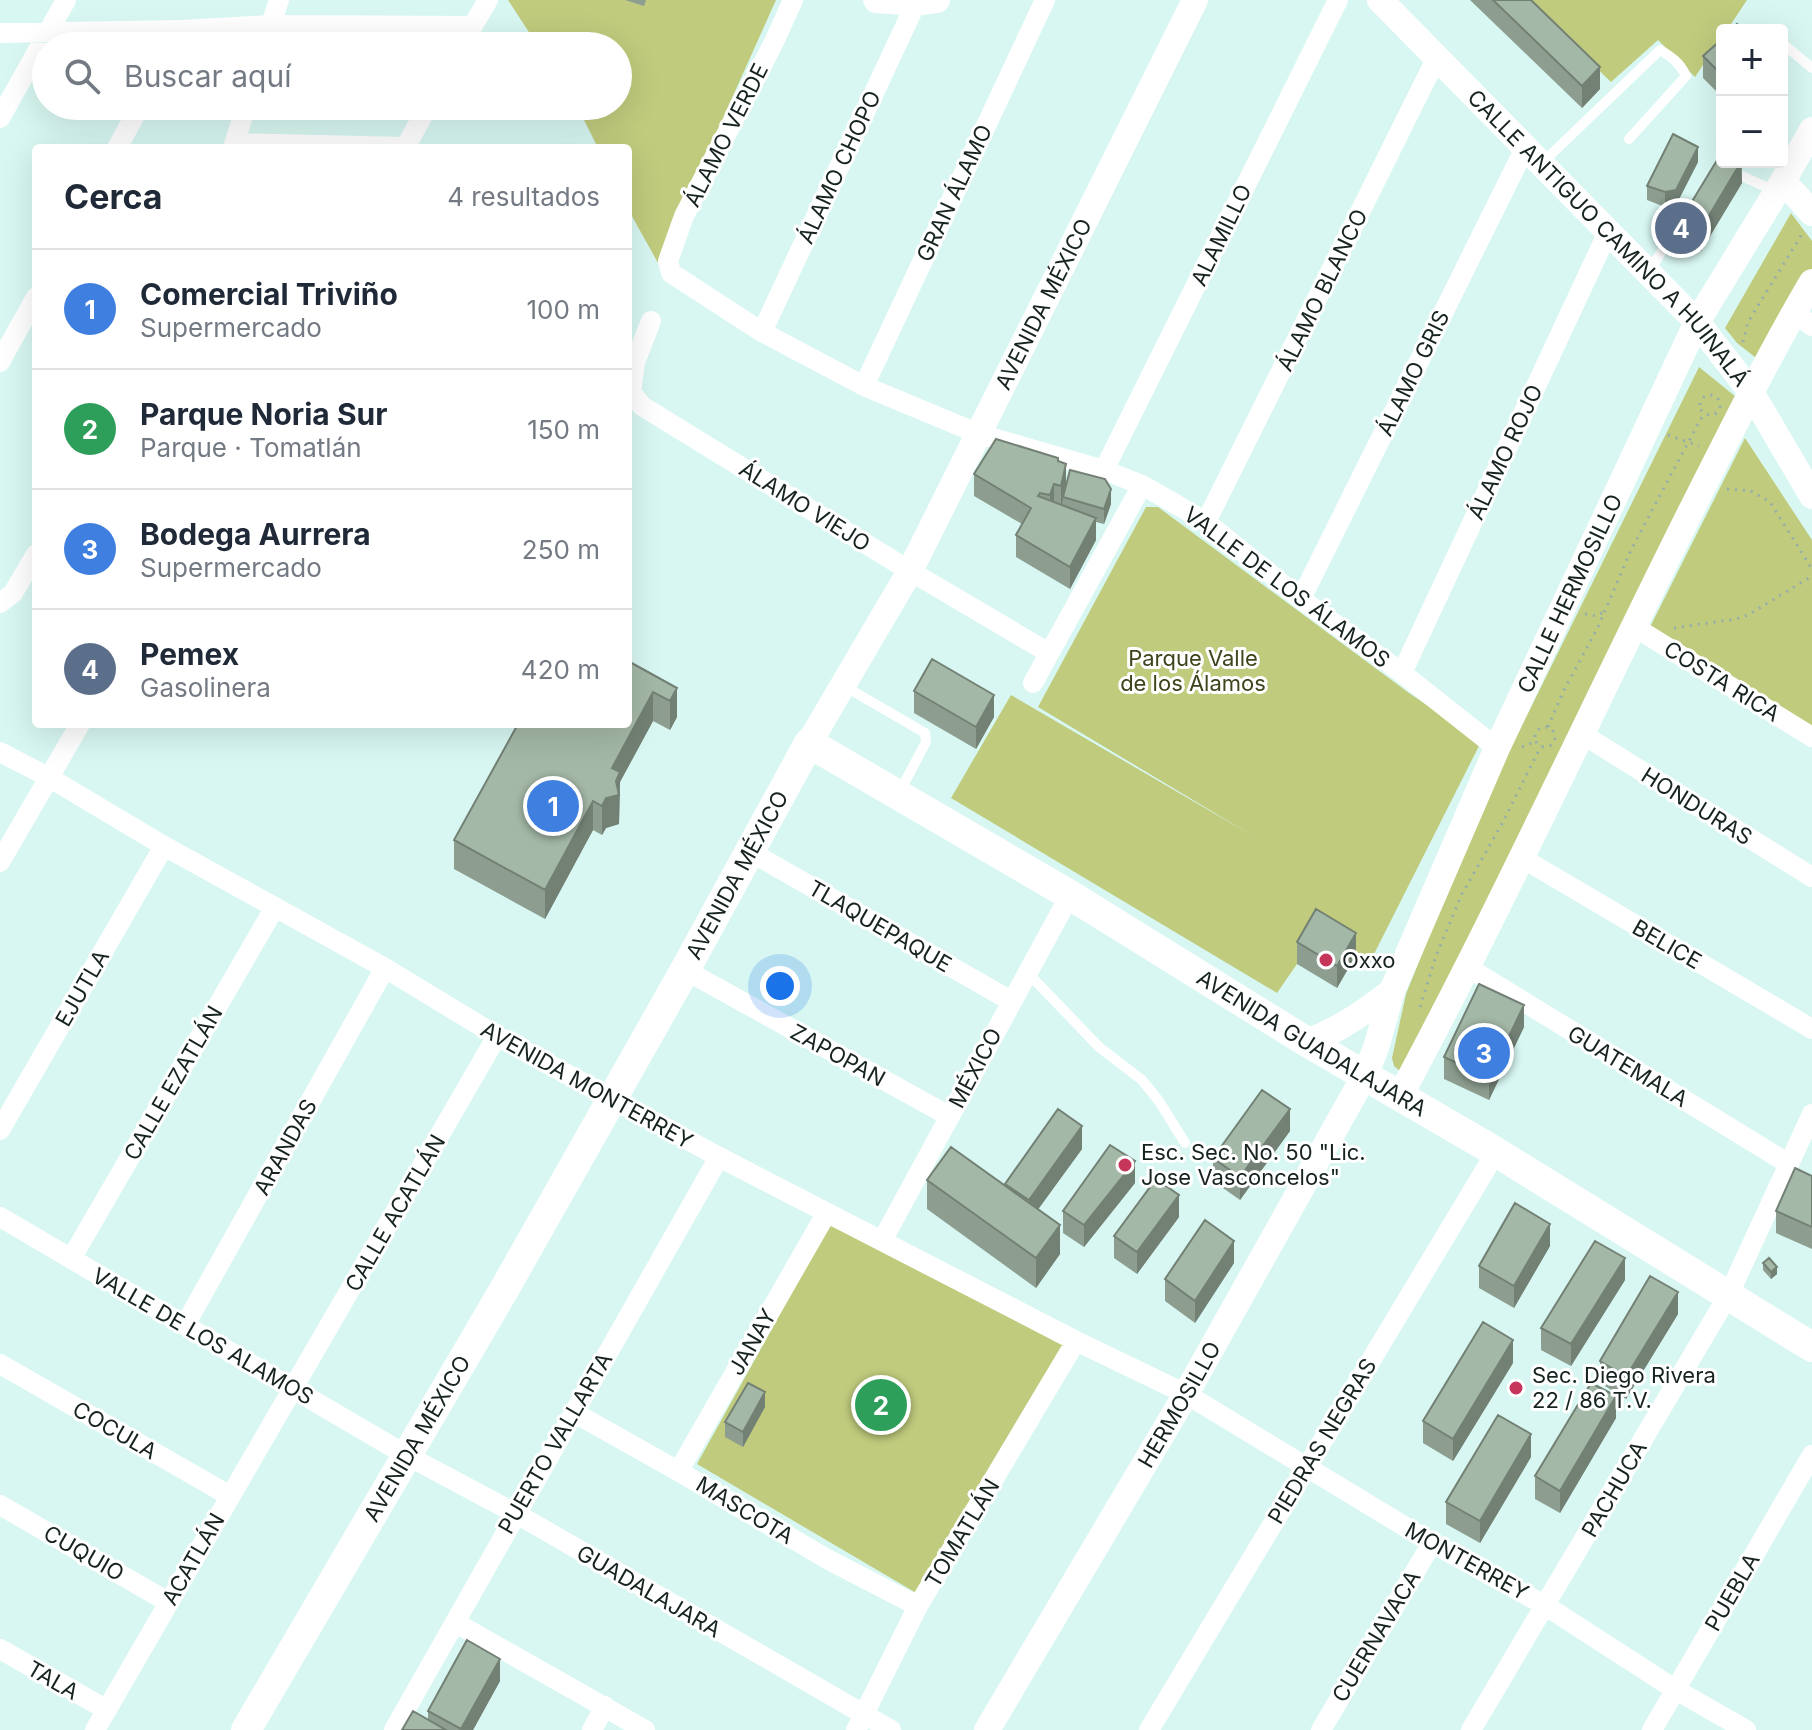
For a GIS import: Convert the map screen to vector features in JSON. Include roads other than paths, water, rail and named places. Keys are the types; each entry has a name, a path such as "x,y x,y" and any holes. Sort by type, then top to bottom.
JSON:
{"main road":[{"name":"AVENIDA GUADALAJARA","path":"809,743 1070,895 1812,1347"},
{"name":"AVENIDA MÉXICO","path":"246,1730 505,1288 809,743"},
{"path":"783,790 807,770 817,767 838,768 864,775"}],"street":[{"path":"49,31 66,0"},
{"path":"268,32 279,0"},
{"path":"469,32 488,0"},
{"name":"ÁLAMO VERDE","path":"671,273 668,261 684,216 793,0"},
{"path":"876,0 926,2"},
{"name":"GRAN ÁLAMO","path":"864,386 1045,0"},
{"name":"AVENIDA MÉXICO","path":"809,743 910,571 1195,0"},
{"name":"ALAMILLO","path":"1104,470 1338,0"},
{"name":"CALLE ANTIGUO CAMINO A HUINALÁ","path":"1380,0 1697,322 1751,392 1812,496"},
{"name":"ÁLAMO CHOPO","path":"762,332 926,2"},
{"path":"220,32 270,25 472,26"},
{"path":"0,33 67,32"},
{"name":"ÁLAMO BLANCO","path":"1206,522 1437,57"},
{"path":"0,118 32,61"},
{"path":"119,144 132,120"},
{"path":"235,144 242,120"},
{"path":"407,144 420,120"},
{"name":"CALLE HERMOSILLO","path":"1365,1075 1392,991 1497,748 1697,322 1812,130"},
{"name":"ÁLAMO GRIS","path":"1301,599 1533,156"},
{"path":"1780,186 1808,222"},
{"name":"ÁLAMO ROJO","path":"1402,673 1608,232"},
{"name":"VALLE DE LOS ÁLAMOS","path":"671,273 762,332 864,386 979,434 1104,470 1142,485 1206,522 1301,599 1497,748"},
{"path":"1400,1096 1522,858 1633,626 1751,392 1803,319 1812,282"},
{"path":"0,362 32,304"},
{"name":"ÁLAMO VIEJO","path":"632,384 635,362 651,321"},
{"name":"ÁLAMO VIEJO","path":"632,393 642,406 1049,653"},
{"path":"1033,683 1142,485"},
{"path":"0,603 13,593 32,561"},
{"name":"COSTA RICA","path":"1633,626 1812,737"},
{"path":"0,862 78,728"},
{"name":"HONDURAS","path":"1582,734 1812,877"},
{"name":"AVENIDA MONTERREY","path":"0,752 385,968 497,1036 719,1157 1076,1341 1186,1394"},
{"name":"EJUTLA","path":"0,1130 164,846"},
{"name":"TLAQUEPAQUE","path":"749,851 1011,1001"},
{"name":"BELICE","path":"1522,858 1812,1029"},
{"name":"MÉXICO","path":"882,1241 1070,895"},
{"name":"CALLE EZATLÁN","path":"71,1259 275,907"},
{"name":"GUATEMALA","path":"1467,967 1789,1164"},
{"name":"ARANDAS","path":"185,1325 385,968"},
{"name":"ZAPOPAN","path":"685,970 949,1116"},
{"path":"1307,1042 1345,1025 1392,991"},
{"name":"CALLE ACATLÁN","path":"293,1389 497,1036"},
{"name":"HERMOSILLO","path":"987,1730 1186,1394 1365,1075"},
{"name":"PACHUCA","path":"1471,1730 1729,1294 1812,1114"},
{"name":"PIEDRAS NEGRAS","path":"1149,1730 1496,1152"},
{"name":"PUERTO VALLARTA","path":"394,1730 719,1157"},
{"name":"JANAY","path":"678,1471 826,1214"},
{"name":"VALLE DE LOS ALAMOS","path":"0,1217 406,1455"},
{"name":"TOMATLÁN","path":"860,1723 918,1606 1076,1341"},
{"name":"COCULA","path":"0,1364 230,1496"},
{"name":"ACATLÁN","path":"95,1730 293,1389"},
{"name":"MONTERREY","path":"1186,1394 1432,1543 1546,1606 1676,1690 1746,1730"},
{"name":"MASCOTA","path":"573,1412 827,1559 918,1606"},
{"name":"GUADALAJARA","path":"406,1455 515,1513 860,1723 891,1730"},
{"name":"PUEBLA","path":"1652,1730 1812,1455"},
{"name":"CUQUIO","path":"0,1505 168,1602"},
{"name":"CUERNAVACA","path":"1321,1730 1432,1543"},
{"path":"456,1623 645,1730"},
{"name":"TALA","path":"0,1649 107,1710"},
{"path":"592,1730 605,1706"}],"lane":[{"path":"1788,48 1812,68"},
{"path":"1533,156 1660,50 1672,57 1686,76 1629,139"},
{"path":"1728,168 1780,186"},
{"path":"1648,273 1694,200"},
{"path":"843,685 925,733 926,742 916,765 898,795"},
{"path":"1027,972 1093,1041 1142,1080 1185,1143"}],"place":[{"name":"Pemex","path":"1681,228"},
{"name":"Comercial Triviño","path":"553,806"},
{"name":"Oxxo","path":"1326,960"},
{"name":"Bodega Aurrera","path":"1484,1053"},
{"name":"Esc. Sec. No. 50 \"Lic. Jose Vasconcelos\"","path":"1125,1165"},
{"name":"Sec. Diego Rivera 22 / 86 T.V.","path":"1516,1388"},
{"name":"Parque Noria Sur","path":"881,1405"}],"park label":[{"name":"Parque Valle de los Álamos","path":"1193,670"}]}
